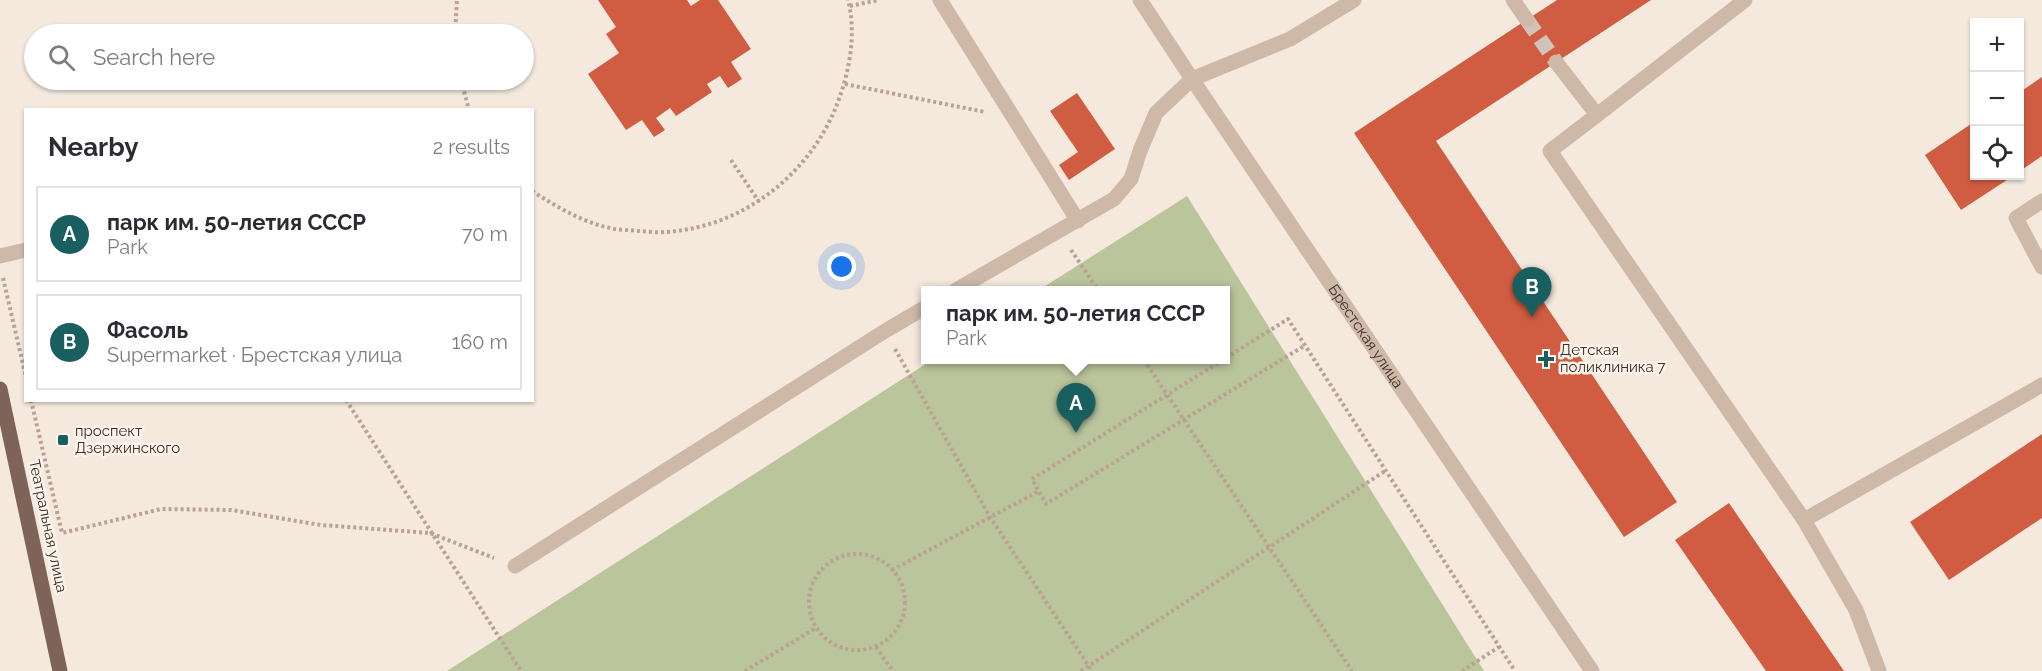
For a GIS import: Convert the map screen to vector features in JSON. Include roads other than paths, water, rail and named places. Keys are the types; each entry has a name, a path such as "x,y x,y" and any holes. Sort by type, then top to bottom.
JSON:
{"main road":[{"name":"Театральная улица","path":"0,389 60,671"}],"street":[{"path":"940,0 1078,221"},
{"name":"Брестская улица","path":"1140,0 1191,79 1592,671"},
{"path":"965,286 1114,199 1131,179 1156,113 1191,79 1290,39 1354,0"},
{"path":"1513,0 1527,20"},
{"path":"1745,0 1550,151 1804,520 1856,610 1879,671"},
{"path":"1557,62 1597,115"},
{"path":"2042,201 2016,218 2042,267"},
{"path":"0,256 24,250"},
{"path":"515,566 885,331 921,311"},
{"path":"1804,520 2042,385"}],"tunnel":[{"path":"1527,20 1556,62"}],"place":[{"name":"Фасоль","path":"1532,317"},
{"name":"Детская поликлиника 7","path":"1546,359"},
{"name":"парк им. 50-летия СССР","path":"1076,433"},
{"name":"проспект Дзержинского","path":"63,440"}]}
